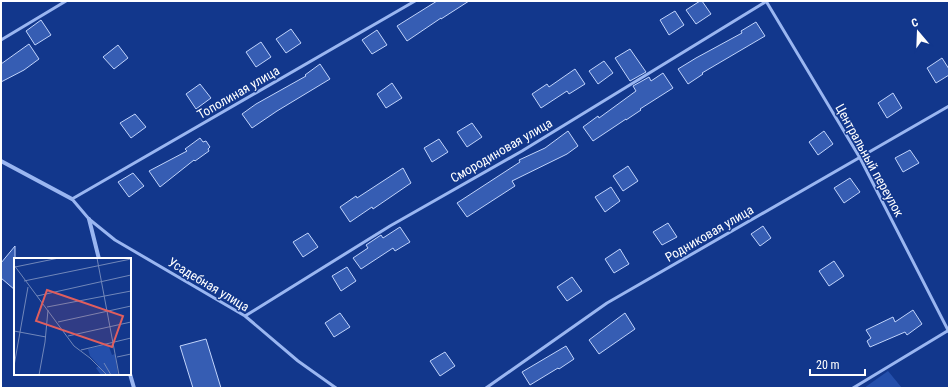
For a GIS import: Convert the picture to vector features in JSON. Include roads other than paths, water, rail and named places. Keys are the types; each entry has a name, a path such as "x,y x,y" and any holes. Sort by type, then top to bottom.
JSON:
{"street":[{"path":"1,161 72,199"},
{"path":"89,219 99,258"},
{"path":"130,375 134,388"}],"lane":[{"path":"1,40 66,1"},
{"name":"Тополиная улица","path":"72,199 415,1"},
{"name":"Центральный переулок","path":"766,1 860,158 949,331"},
{"name":"Смородиновая улица","path":"245,316 390,226 522,151 766,1"},
{"name":"Родниковая улица","path":"486,388 608,303 949,106"},
{"name":"Усадебная улица","path":"72,199 89,219 115,240 245,316 298,361 336,388"},
{"path":"853,388 949,331"}]}
